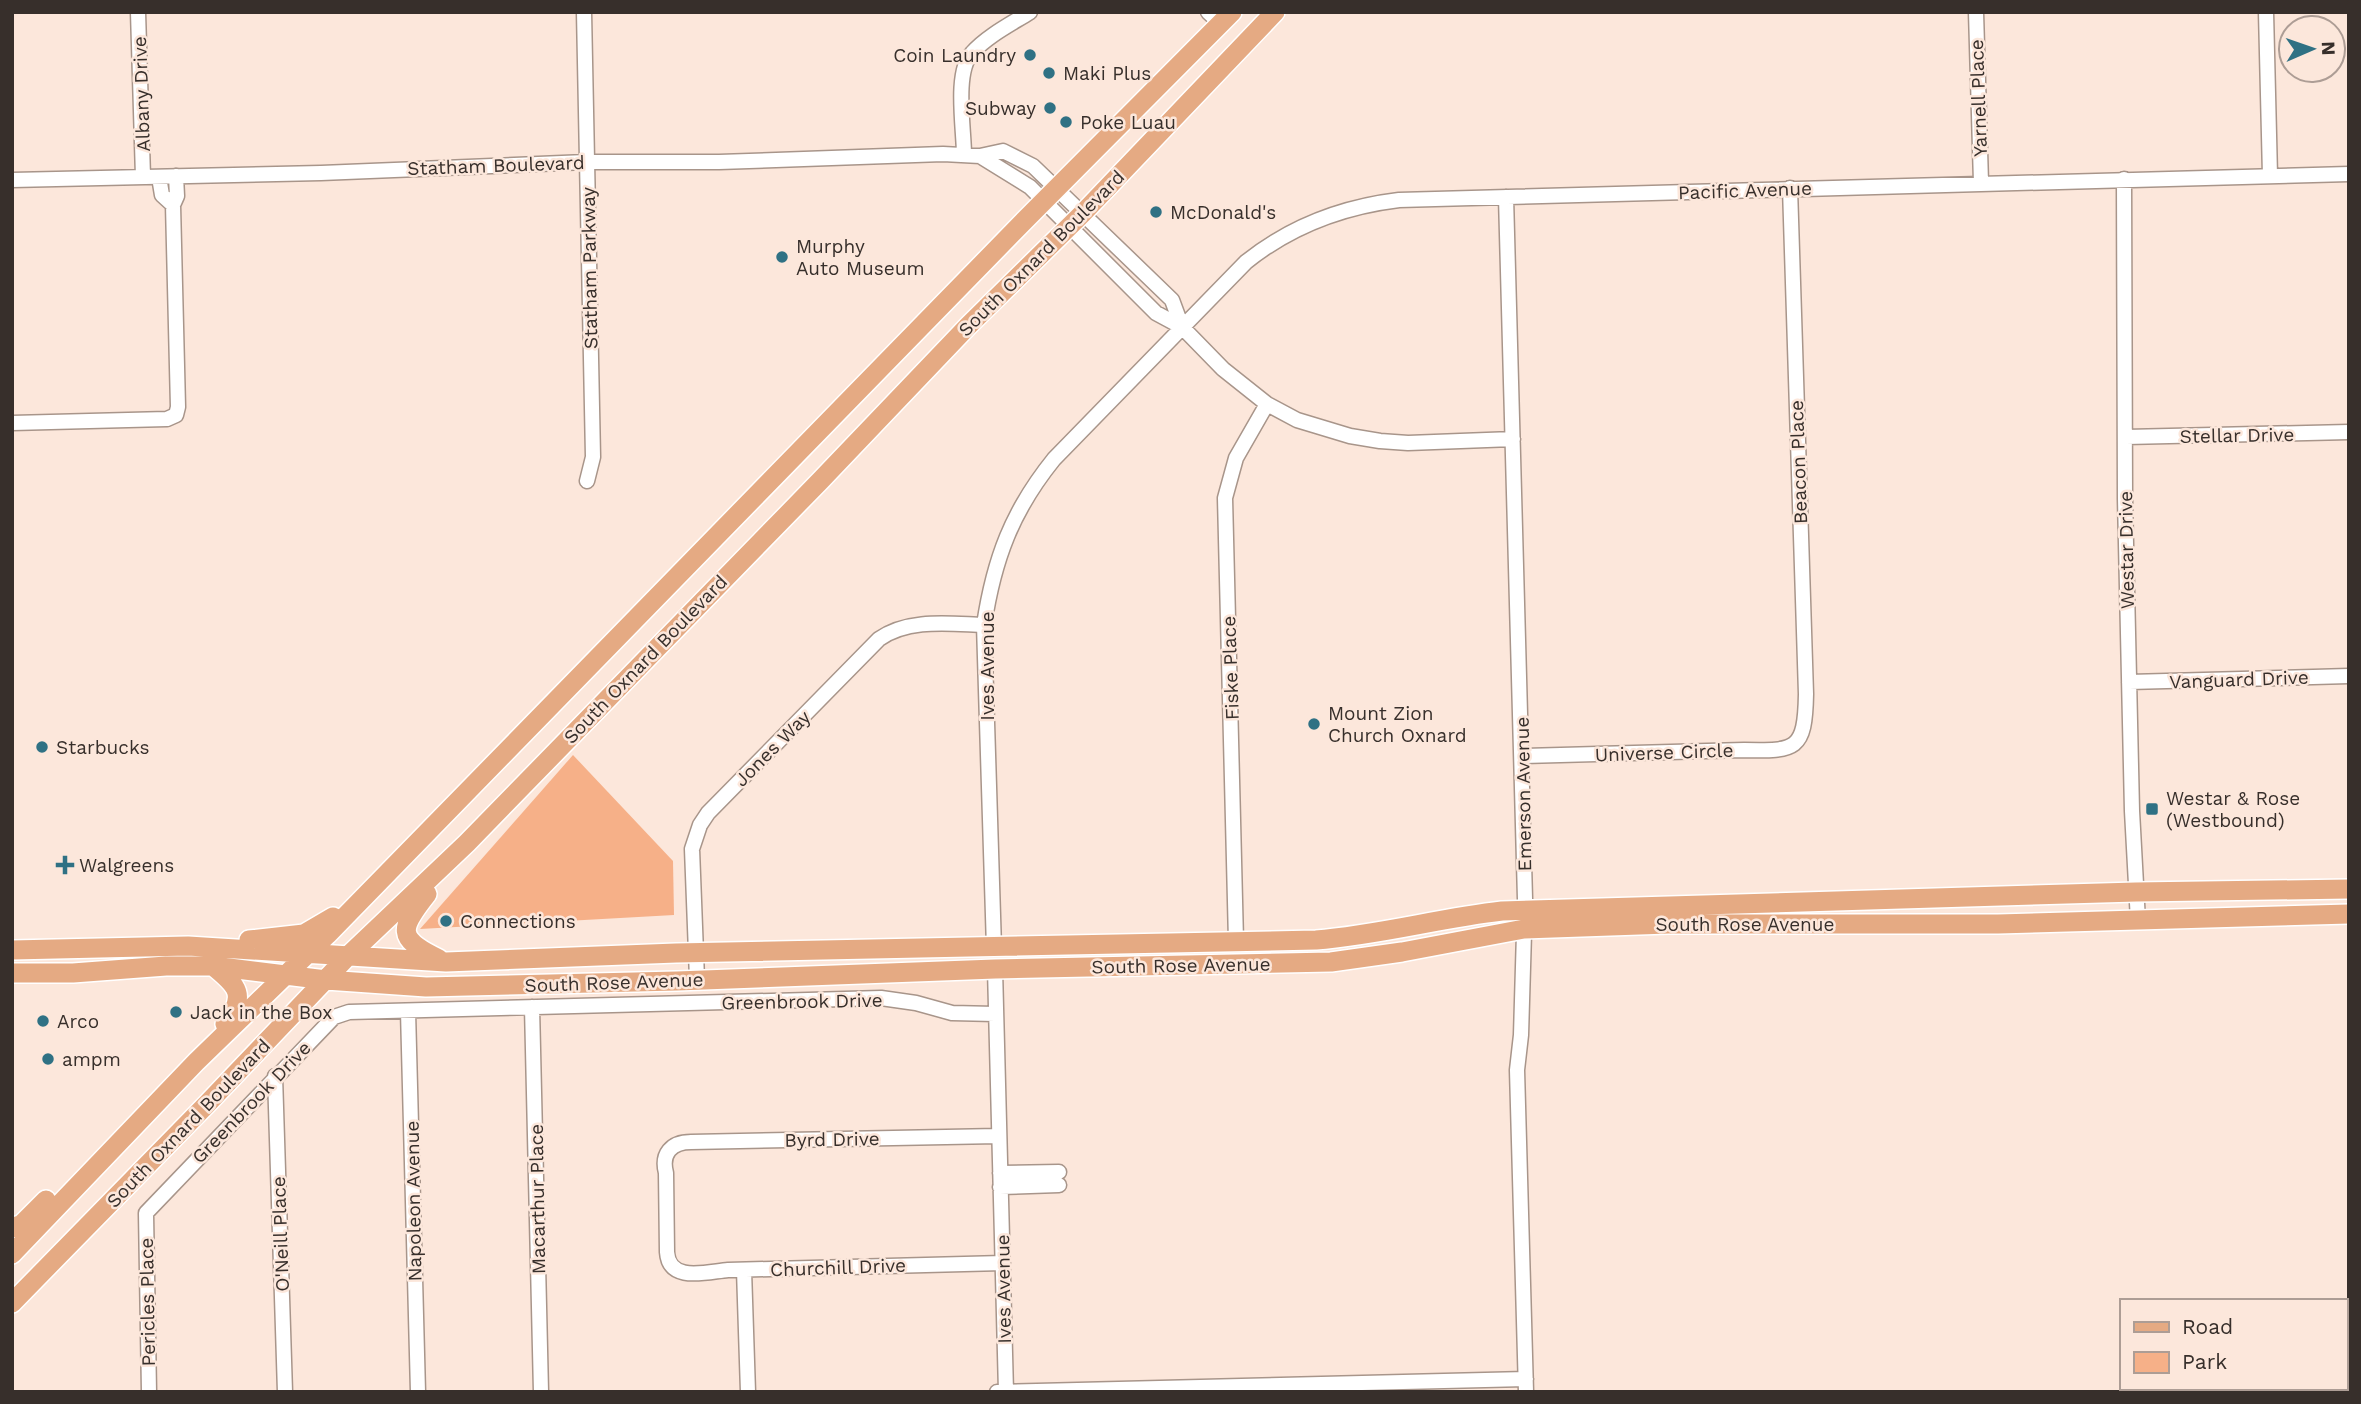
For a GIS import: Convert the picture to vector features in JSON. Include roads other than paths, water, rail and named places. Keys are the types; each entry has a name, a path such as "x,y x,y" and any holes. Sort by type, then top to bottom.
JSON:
{"main road":[{"name":"South Oxnard Boulevard","path":"12,1303 348,956 467,843 968,326 1076,220 1275,12"},
{"name":"South Oxnard Boulevard","path":"12,1254 196,1062 308,953 1051,196 1220,16"},
{"path":"446,962 414,945 406,929 408,918 467,843"},
{"name":"South Rose Avenue","path":"12,973 73,973 166,966 213,966 426,987 1348,960 1524,920 2136,892 2349,889"},
{"path":"2171,920 2150,913 2147,904 2154,900 2185,898 2216,891"},
{"path":"1998,924 2044,907 2127,902 2136,892"},
{"path":"188,946 303,934 365,895"},
{"name":"South Rose Avenue","path":"12,950 188,946 446,962 1350,937 1456,916 1668,924 1998,924 2349,914"},
{"path":"995,969 1011,957 1088,955 1115,943"},
{"path":"196,1062 231,1016 238,999 236,986 213,966"},
{"path":"12,1228 22,1224 71,1176 142,1118"},
{"path":"12,1317 61,1253"}],"street":[{"name":"Albany Drive","path":"138,12 143,177"},
{"name":"Statham Parkway","path":"584,12 593,457 587,481"},
{"path":"964,155 962,87 966,62 971,53 989,38 1030,12"},
{"name":"Yarnell Place","path":"1976,12 1981,183"},
{"path":"2266,12 2270,176"},
{"name":"Statham Boulevard","path":"12,180 586,162 980,156 1003,151 1033,166 1051,196 1172,300 1182,327"},
{"name":"Pacific Avenue","path":"1182,327 1259,251 1324,216 1387,201 2349,174"},
{"path":"12,422 167,419 176,415 178,407 173,205 177,196 176,176"},
{"path":"159,177 162,195 173,205"},
{"name":"Westar Drive","path":"2124,179 2125,499 2138,921"},
{"name":"Beacon Place","path":"1790,188 1806,694 1806,717 1801,736"},
{"name":"Emerson Avenue","path":"1506,197 1522,756 1524,920 1521,1035 1517,1070 1526,1385"},
{"name":"Statham Boulevard","path":"1076,220 1156,313 1182,327 1223,369 1267,404 1297,420 1321,429 1380,441 1408,443 1513,439"},
{"name":"Ives Avenue","path":"994,948 984,625 991,582 1000,552 1010,526 1037,481 1054,459 1182,327"},
{"name":"Fiske Place","path":"1236,942 1225,498 1236,458 1267,404"},
{"name":"Stellar Drive","path":"2126,437 2349,432"},
{"name":"Jones Way","path":"697,979 692,849 708,813 879,639 889,632 911,625 984,625"},
{"name":"Vanguard Drive","path":"2129,682 2349,676"},
{"name":"Universe Circle","path":"1522,756 1776,751 1789,748 1801,736"},
{"name":"Ives Avenue","path":"995,969 1006,1392"},
{"name":"Greenbrook Drive","path":"146,1213 334,1017 349,1012 881,998 916,1003 952,1013 995,1014"},
{"name":"Macarthur Place","path":"532,1007 541,1392"},
{"name":"Napoleon Avenue","path":"408,1011 418,1392"},
{"name":"O'Neill Place","path":"275,1076 285,1392"},
{"name":"Byrd Drive","path":"674,1269 667,1258 664,1163 668,1150 684,1142 998,1136"},
{"path":"1000,1180 1059,1178"},
{"name":"Pericles Place","path":"146,1213 149,1392"},
{"name":"Churchill Drive","path":"674,1269 692,1274 744,1270 1003,1263"},
{"path":"744,1270 748,1392"},
{"path":"998,1392 1526,1385"}],"place":[{"name":"Coin Laundry","path":"1030,55"},
{"name":"Maki Plus","path":"1049,73"},
{"name":"Subway","path":"1050,108"},
{"name":"Poke Luau","path":"1066,122"},
{"name":"McDonald's","path":"1156,212"},
{"name":"Murphy Auto Museum","path":"782,257"},
{"name":"Mount Zion Church Oxnard","path":"1314,724"},
{"name":"Starbucks","path":"42,747"},
{"name":"Westar & Rose (Westbound)","path":"2152,809"},
{"name":"Walgreens","path":"65,865"},
{"name":"Connections","path":"446,921"},
{"name":"Jack in the Box","path":"176,1012"},
{"name":"Arco","path":"43,1021"},
{"name":"ampm","path":"48,1059"}]}
